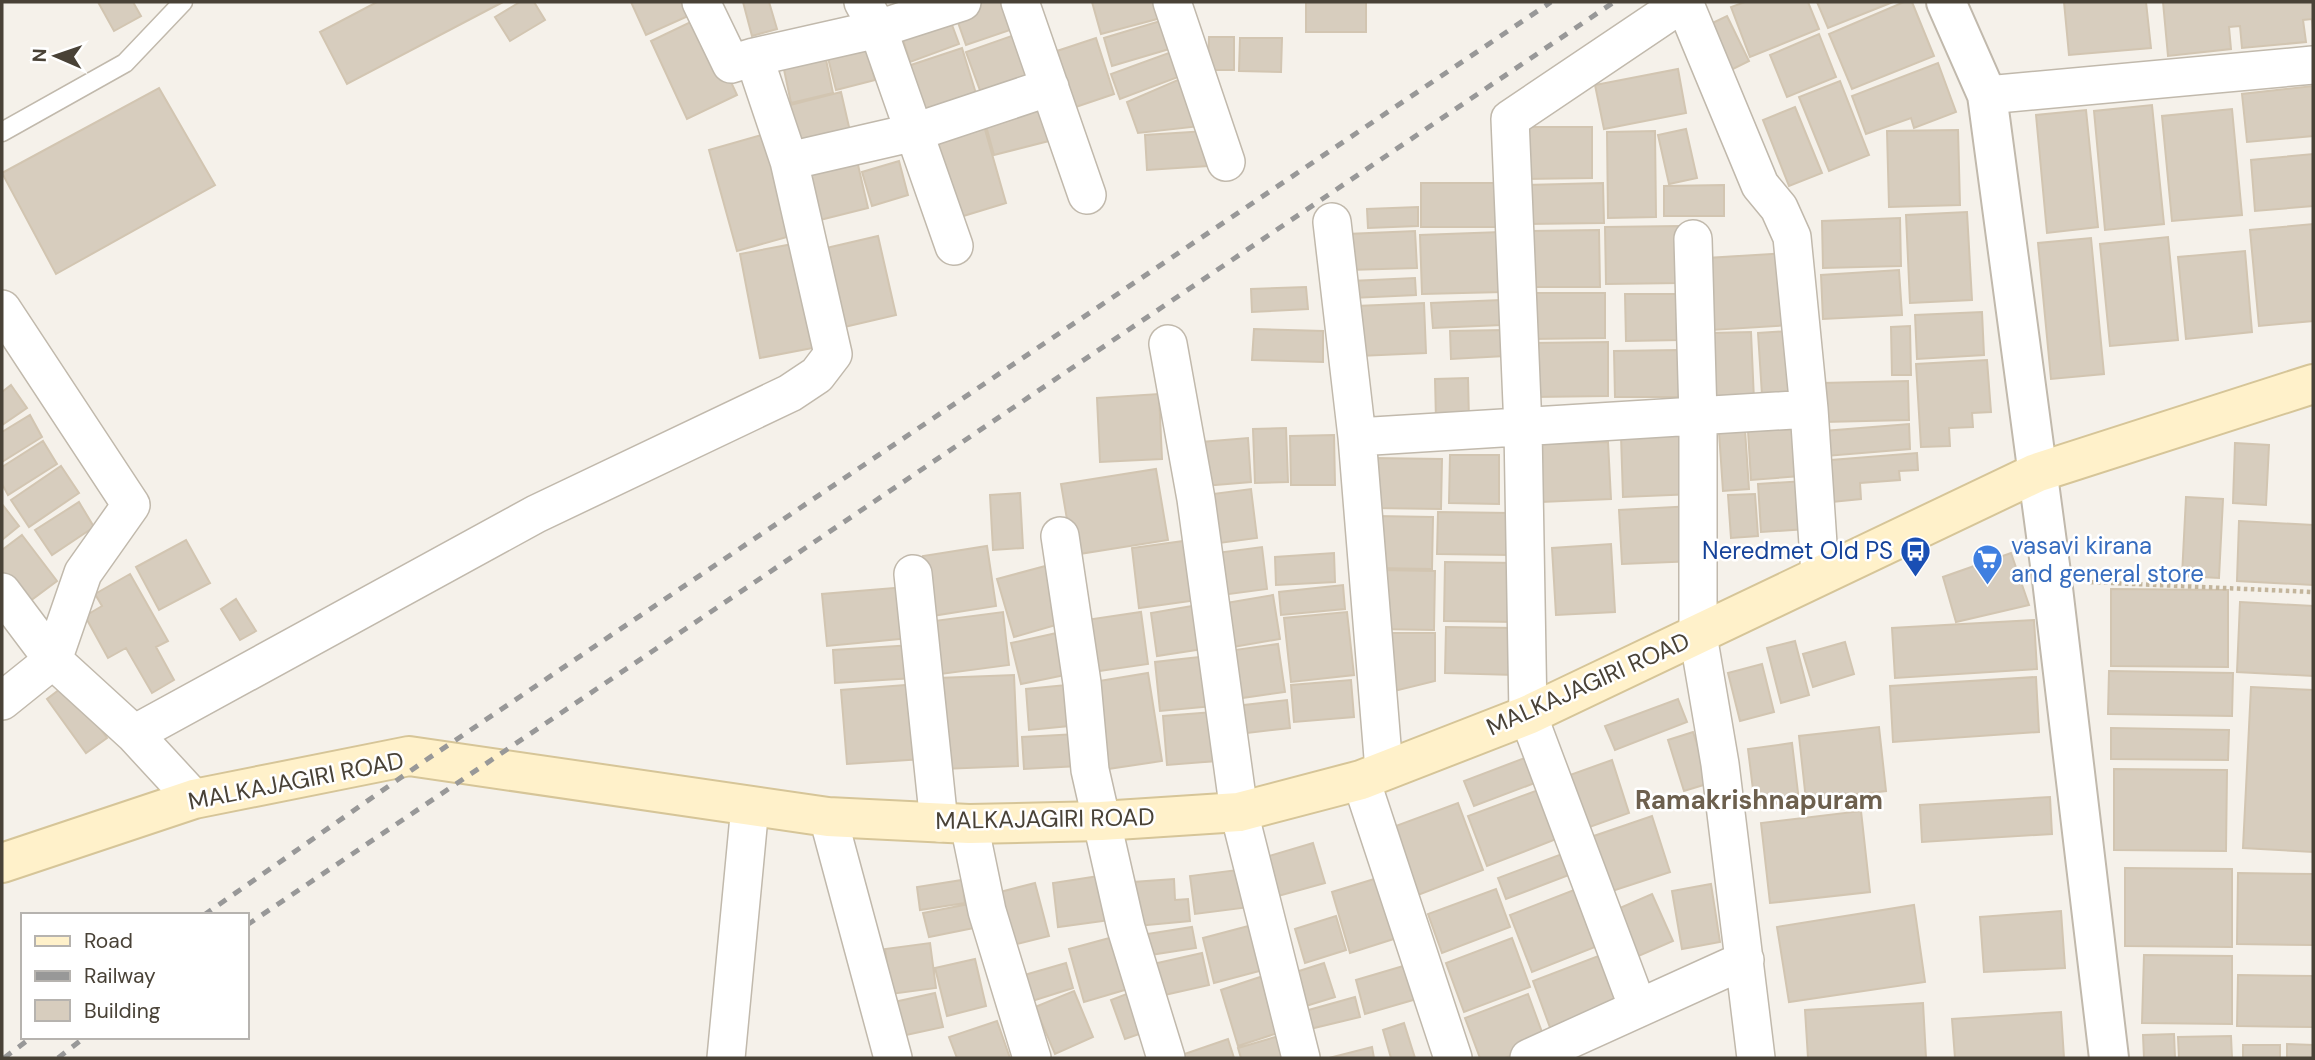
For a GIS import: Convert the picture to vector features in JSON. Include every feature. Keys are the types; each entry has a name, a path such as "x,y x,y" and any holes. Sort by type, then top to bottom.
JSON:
{"main road":[{"name":"MALKAJAGIRI ROAD","path":"2,863 194,799 409,756 828,817 954,823 1101,821 1239,812 1372,775 1528,715 2036,473 2313,384"}],"street":[{"path":"701,2 731,64 870,16 962,2"},
{"path":"1020,2 1087,195"},
{"path":"1172,2 1226,162"},
{"path":"1638,1008 1528,715 1523,428 1510,119 1684,2 1760,184 1779,208 1792,237 1809,409 1820,574"},
{"path":"1946,2 1987,95 2052,580 2109,1058"},
{"path":"870,16 915,132 954,246"},
{"path":"134,734 536,514 790,393 817,375 833,354 789,161 754,57"},
{"path":"1987,95 2313,65"},
{"path":"789,161 915,132 1050,88"},
{"path":"1332,222 1357,437 1372,775 1453,1058"},
{"path":"1693,239 1698,416 1698,635 1720,764 1756,1058"},
{"path":"2,309 131,505 83,573 53,660 2,701"},
{"path":"1168,344 1196,499 1239,812 1301,1058"},
{"path":"1357,437 1809,409"},
{"path":"1060,536 1082,683 1090,770 1126,928 1166,1058"},
{"path":"913,574 954,823 987,911 1032,1058"},
{"path":"2,592 53,660 134,734 194,799"},
{"path":"726,1058 750,806"},
{"path":"828,817 893,1058"},
{"path":"1529,1058 1745,960"}],"lane":[{"path":"2,132 125,63 183,2"}],"path":[{"path":"2052,580 2313,592"}],"building":[{"path":"98,2 133,2 141,16 114,31"},
{"path":"377,2 503,2 347,84 320,32"},
{"path":"520,2 534,2 545,20 510,41 495,17"},
{"path":"631,2 692,2 697,12 646,35"},
{"path":"743,2 769,2 777,29 752,36"},
{"path":"980,2 1007,2 1016,28 966,45 954,11"},
{"path":"1092,2 1156,2 1161,18 1101,34"},
{"path":"1306,2 1366,2 1366,32 1306,32"},
{"path":"1745,2 1808,2 1819,29 1750,57 1731,7"},
{"path":"1817,2 1893,2 1828,28"},
{"path":"1904,2 1912,2 1934,56 1852,89 1829,34"},
{"path":"2064,2 2146,2 2151,48 2069,55"},
{"path":"2163,2 2313,2 2313,31 2312,19 2303,20 2306,42 2242,48 2240,26 2229,27 2231,49 2168,56"},
{"path":"948,14 959,44 910,62 900,30"},
{"path":"1727,16 1749,61 1727,72 1704,27"},
{"path":"701,17 737,95 687,119 651,41"},
{"path":"1167,19 1176,47 1112,66 1104,38"},
{"path":"1020,33 1038,85 985,104 966,52"},
{"path":"1819,34 1836,77 1787,97 1770,55"},
{"path":"1209,37 1234,37 1234,70 1208,70"},
{"path":"1096,38 1114,94 1070,109 1051,53"},
{"path":"1240,38 1282,38 1281,72 1239,71"},
{"path":"865,44 875,80 836,90 827,54"},
{"path":"962,48 978,100 925,118 908,66"},
{"path":"824,50 833,93 791,103 782,60"},
{"path":"1177,50 1186,74 1120,99 1111,74"},
{"path":"1938,63 1956,112 1914,128 1911,118 1866,134 1852,96"},
{"path":"1678,69 1686,113 1604,129 1595,85"},
{"path":"1187,76 1201,126 1138,133 1127,102"},
{"path":"1840,81 1869,155 1829,171 1799,97"},
{"path":"2313,86 2313,136 2247,142 2242,94"},
{"path":"159,88 215,185 56,274 2,173"},
{"path":"841,92 852,140 801,153 790,105"},
{"path":"1042,99 1053,140 994,155 983,115"},
{"path":"2152,105 2164,224 2105,230 2094,111"},
{"path":"1795,107 1822,173 1789,186 1763,120"},
{"path":"2232,109 2242,215 2172,221 2162,116"},
{"path":"2086,110 2098,227 2047,233 2036,115"},
{"path":"982,119 1006,203 957,218 932,134"},
{"path":"1523,127 1592,127 1592,178 1523,179"},
{"path":"1686,129 1697,178 1669,184 1658,135"},
{"path":"1958,130 1960,205 1889,207 1887,131"},
{"path":"1206,131 1208,166 1147,170 1145,135"},
{"path":"1655,131 1656,217 1608,218 1607,132"},
{"path":"772,132 801,233 737,251 709,150"},
{"path":"855,152 868,208 816,221 802,164"},
{"path":"2313,154 2313,206 2255,211 2251,160"},
{"path":"899,161 908,195 872,206 862,172"},
{"path":"1421,183 1496,183 1496,227 1421,227"},
{"path":"1603,183 1604,223 1527,224 1526,185"},
{"path":"1724,185 1724,216 1664,216 1664,186"},
{"path":"1418,207 1418,226 1368,228 1367,209"},
{"path":"1967,212 1972,300 1910,303 1906,215"},
{"path":"1900,218 1901,266 1823,268 1822,221"},
{"path":"2313,224 2313,321 2259,326 2250,230"},
{"path":"1680,226 1681,283 1606,284 1605,227"},
{"path":"1599,230 1600,287 1532,287 1531,231"},
{"path":"1415,231 1417,268 1348,270 1347,234"},
{"path":"1501,232 1503,292 1422,294 1420,235"},
{"path":"878,236 896,315 840,328 822,249"},
{"path":"2168,237 2178,340 2110,346 2100,244"},
{"path":"2091,238 2104,374 2051,379 2038,243"},
{"path":"798,243 818,347 760,358 740,254"},
{"path":"2245,251 2252,332 2186,339 2178,257"},
{"path":"1786,253 1790,325 1711,330 1707,258"},
{"path":"1899,270 1902,315 1823,319 1821,275"},
{"path":"1415,278 1416,295 1352,298 1351,281"},
{"path":"1306,287 1308,309 1252,312 1251,289"},
{"path":"1530,293 1605,293 1605,338 1531,339"},
{"path":"1625,294 1681,294 1681,340 1626,341"},
{"path":"1501,300 1502,325 1433,328 1431,303"},
{"path":"1424,303 1426,353 1359,356 1357,306"},
{"path":"1982,312 1984,355 1917,359 1915,315"},
{"path":"1910,326 1911,375 1892,375 1891,327"},
{"path":"1254,329 1323,331 1323,362 1252,360"},
{"path":"1504,330 1505,356 1451,359 1450,331"},
{"path":"1788,331 1793,393 1762,395 1758,333"},
{"path":"1751,332 1754,400 1713,402 1711,333"},
{"path":"1608,342 1608,396 1533,397 1532,343"},
{"path":"1679,350 1680,397 1615,397 1614,351"},
{"path":"1987,360 1991,412 1972,413 1973,427 1949,428 1950,446 1921,447 1916,364"},
{"path":"1468,378 1469,420 1436,420 1435,379"},
{"path":"1908,381 1909,420 1823,422 1822,383"},
{"path":"11,385 27,408 2,425 2,392"},
{"path":"1159,394 1162,459 1100,462 1097,398"},
{"path":"30,415 42,437 2,462 2,432"},
{"path":"1909,424 1910,449 1826,456 1824,431"},
{"path":"1286,428 1288,482 1255,483 1253,429"},
{"path":"1797,429 1800,476 1751,480 1748,431"},
{"path":"1745,430 1749,489 1723,491 1719,432"},
{"path":"1692,433 1694,494 1623,497 1621,436"},
{"path":"1334,435 1335,485 1291,485 1290,436"},
{"path":"1248,438 1251,482 1204,486 1201,442"},
{"path":"43,441 57,464 8,495 2,484 2,467"},
{"path":"1608,442 1611,499 1541,502 1538,444"},
{"path":"2235,443 2269,445 2266,505 2233,503"},
{"path":"1917,453 1918,470 1899,471 1900,480 1860,483 1861,499 1822,503 1819,461"},
{"path":"1450,455 1499,455 1499,504 1449,503"},
{"path":"1373,458 1442,459 1441,509 1373,508"},
{"path":"61,466 79,493 29,527 11,500"},
{"path":"1156,469 1168,540 1073,555 1061,484"},
{"path":"1804,481 1807,529 1761,532 1758,484"},
{"path":"1251,489 1257,538 1212,544 1205,495"},
{"path":"1020,493 1023,548 993,550 990,495"},
{"path":"1755,494 1758,536 1731,538 1728,495"},
{"path":"2186,497 2223,499 2219,578 2182,576"},
{"path":"79,502 94,527 52,555 35,530"},
{"path":"2,504 19,526 2,540"},
{"path":"1693,506 1696,561 1622,564 1619,510"},
{"path":"1438,512 1510,513 1510,555 1437,554"},
{"path":"1376,516 1433,517 1432,569 1375,568"},
{"path":"2239,521 2313,525 2313,585 2237,581"},
{"path":"22,535 57,581 26,604 2,572 2,550"},
{"path":"186,540 210,583 159,610 136,567"},
{"path":"1191,540 1198,600 1139,608 1132,548"},
{"path":"1611,544 1615,612 1556,615 1552,548"},
{"path":"987,546 996,606 932,616 923,556"},
{"path":"1262,547 1267,589 1222,595 1216,553"},
{"path":"1334,553 1335,582 1276,585 1275,557"},
{"path":"2011,553 2029,605 1956,622 1943,577"},
{"path":"1445,562 1517,563 1517,622 1444,621"},
{"path":"1049,565 1066,622 1014,637 997,579"},
{"path":"1379,570 1435,571 1434,630 1378,629"},
{"path":"130,574 168,641 156,647 174,680 152,693 126,648 108,658 85,616 102,606 95,594"},
{"path":"1343,585 1345,609 1281,615 1279,592"},
{"path":"906,587 910,638 827,646 822,594"},
{"path":"2111,589 2228,590 2228,667 2111,666"},
{"path":"1273,595 1280,639 1227,648 1220,604"},
{"path":"236,599 256,631 240,640 221,609"},
{"path":"2240,602 2313,606 2313,676 2237,672"},
{"path":"1204,604 1210,648 1157,656 1151,613"},
{"path":"1003,612 1009,665 941,674 934,621"},
{"path":"1141,612 1148,664 1092,672 1086,620"},
{"path":"1347,612 1354,675 1291,682 1284,618"},
{"path":"2034,620 2037,669 1895,678 1892,628"},
{"path":"1446,627 1516,628 1515,675 1445,673"},
{"path":"1061,632 1070,674 1021,684 1011,643"},
{"path":"1383,633 1435,633 1435,681 1382,694"},
{"path":"1795,641 1809,695 1781,703 1767,648"},
{"path":"1845,642 1854,674 1813,687 1803,654"},
{"path":"1278,644 1285,692 1235,699 1228,651"},
{"path":"913,645 914,678 835,683 833,650"},
{"path":"1208,656 1213,706 1160,711 1155,662"},
{"path":"1762,664 1774,712 1740,721 1728,673"},
{"path":"2109,671 2233,673 2232,716 2108,714"},
{"path":"1148,673 1162,761 1101,770 1087,683"},
{"path":"1014,675 1018,766 942,769 938,678"},
{"path":"2036,677 2039,732 1893,742 1890,686"},
{"path":"1351,680 1354,717 1294,722 1291,685"},
{"path":"68,683 107,738 86,753 47,699"},
{"path":"918,684 923,759 847,764 841,690"},
{"path":"1066,685 1069,726 1029,730 1026,689"},
{"path":"2251,687 2313,690 2313,852 2243,848"},
{"path":"1678,699 1687,722 1615,750 1605,726"},
{"path":"1287,700 1290,728 1239,734 1236,706"},
{"path":"1213,712 1217,761 1167,765 1163,716"},
{"path":"1879,727 1886,791 1806,800 1799,736"},
{"path":"2111,728 2229,730 2228,760 2111,759"},
{"path":"1693,732 1710,783 1684,791 1668,740"},
{"path":"1077,734 1079,766 1024,769 1022,737"},
{"path":"1792,743 1799,801 1755,806 1748,749"},
{"path":"1530,756 1540,781 1474,806 1464,781"},
{"path":"1612,760 1629,813 1584,829 1567,776"},
{"path":"2114,769 2227,770 2226,851 2114,850"},
{"path":"1541,789 1559,838 1487,866 1468,816"},
{"path":"2050,797 2052,834 1922,842 1920,805"},
{"path":"1458,803 1483,870 1418,895 1393,827"},
{"path":"1861,811 1870,892 1770,903 1761,823"},
{"path":"1652,816 1670,872 1606,893 1588,838"},
{"path":"1313,843 1325,883 1267,899 1256,860"},
{"path":"1562,854 1569,875 1506,899 1498,878"},
{"path":"2125,868 2232,869 2232,947 2125,946"},
{"path":"1245,869 1250,907 1195,914 1190,876"},
{"path":"2238,873 2313,874 2313,945 2237,944"},
{"path":"1112,874 1118,919 1058,927 1053,883"},
{"path":"1384,876 1403,936 1350,953 1332,892"},
{"path":"1174,879 1175,900 1188,899 1190,921 1137,926 1133,882"},
{"path":"962,880 965,903 920,910 917,887"},
{"path":"1035,883 1049,936 1013,945 1000,892"},
{"path":"1711,884 1720,942 1682,949 1672,891"},
{"path":"1496,889 1510,927 1442,953 1428,914"},
{"path":"1574,890 1595,947 1532,972 1510,915"},
{"path":"1652,894 1673,941 1634,958 1613,911"},
{"path":"969,904 974,928 929,937 923,913"},
{"path":"1914,905 1925,982 1789,1002 1777,927"},
{"path":"2061,911 2065,968 1984,972 1980,917"},
{"path":"1336,916 1346,950 1305,963 1295,929"},
{"path":"1256,924 1267,969 1214,983 1203,938"},
{"path":"1192,927 1196,948 1150,955 1147,934"},
{"path":"1113,937 1128,989 1084,1002 1069,949"},
{"path":"1512,938 1530,987 1464,1012 1446,963"},
{"path":"930,943 936,988 891,994 885,949"},
{"path":"1202,953 1209,985 1160,996 1153,964"},
{"path":"1601,955 1620,1008 1552,1033 1533,981"},
{"path":"2144,955 2232,956 2232,1024 2142,1023"},
{"path":"975,959 986,1006 947,1016 935,968"},
{"path":"1066,963 1073,988 1029,1002 1021,976"},
{"path":"1324,963 1335,997 1306,1006 1296,972"},
{"path":"1410,964 1420,998 1365,1014 1356,980"},
{"path":"1269,974 1287,1030 1238,1046 1221,990"},
{"path":"2238,975 2313,976 2313,1027 2237,1026"},
{"path":"1137,990 1151,1030 1125,1039 1111,1000"},
{"path":"1074,991 1093,1037 1055,1054 1035,1007"},
{"path":"935,993 943,1027 892,1038 885,1004"},
{"path":"1528,994 1546,1043 1505,1058 1480,1058 1465,1018"},
{"path":"1355,997 1360,1017 1310,1029 1305,1011"},
{"path":"1923,1003 1926,1058 1808,1058 1805,1010"},
{"path":"2061,1012 2064,1058 1955,1058 1952,1019"},
{"path":"997,1021 1010,1058 957,1058 949,1037"},
{"path":"1404,1023 1415,1058 1391,1058 1383,1030"},
{"path":"2174,1034 2175,1058 2144,1058 2143,1035"},
{"path":"1282,1035 1288,1058 1241,1058 1238,1048"},
{"path":"2231,1036 2232,1058 2179,1058 2178,1037"},
{"path":"1228,1039 1234,1058 1173,1058"},
{"path":"2287,1044 2313,1045 2313,1058 2287,1058"},
{"path":"2243,1045 2280,1045 2280,1058 2243,1058"},
{"path":"1372,1047 1374,1058 1329,1058"}],"railway":[{"path":"207,913 426,760 1551,2"},
{"path":"248,924 1614,2"},
{"path":"4,1058 29,1039"},
{"path":"58,1058 82,1039"}],"place":[{"name":"Neredmet Old PS","path":"1916,578"},
{"name":"vasavi kirana and general store","path":"1988,587"}],"district":[{"name":"Ramakrishnapuram","path":"1759,800"}]}
